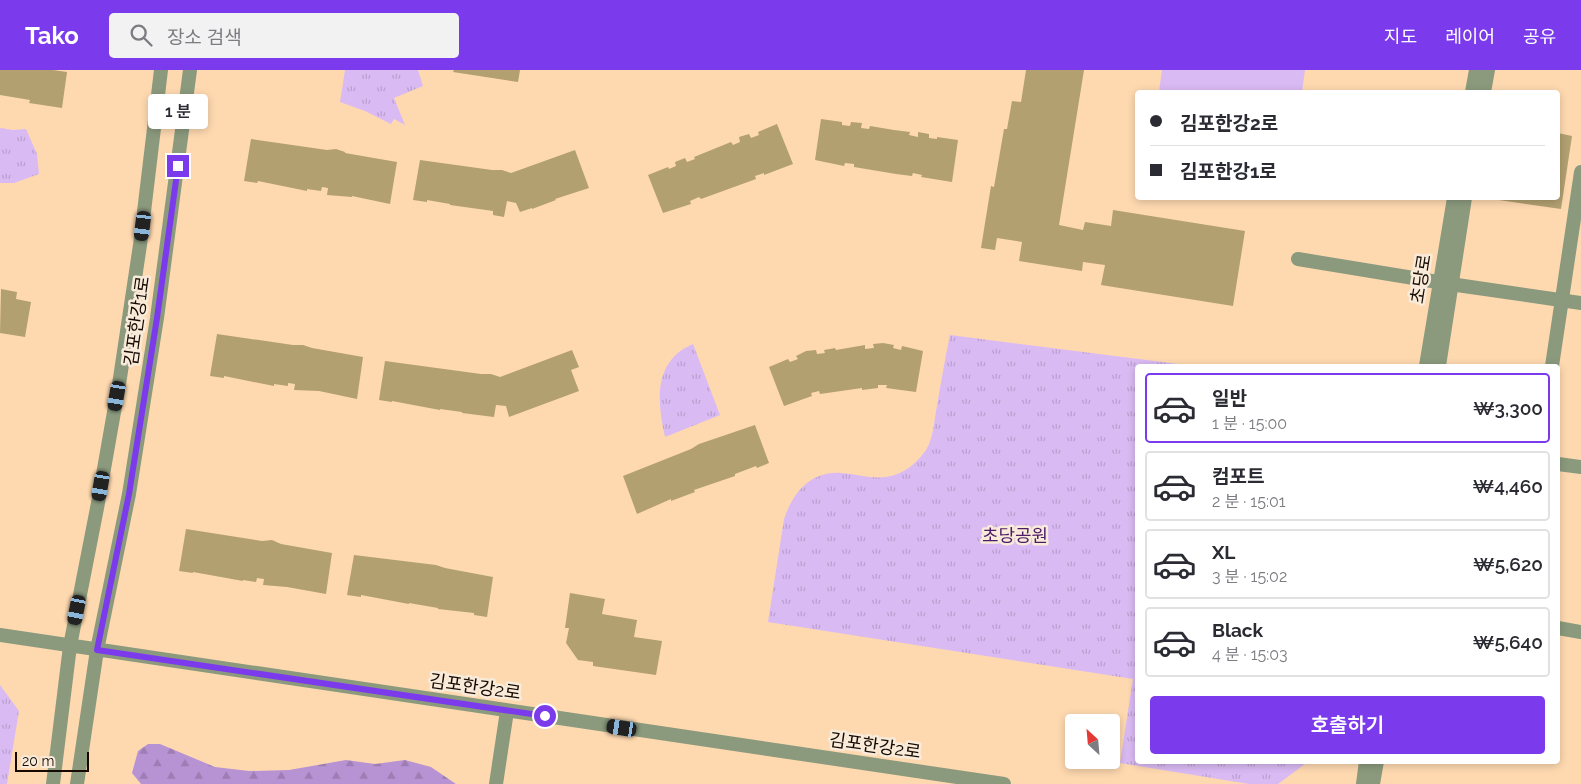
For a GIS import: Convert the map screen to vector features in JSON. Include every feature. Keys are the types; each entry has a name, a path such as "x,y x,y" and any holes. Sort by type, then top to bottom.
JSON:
{"street":[{"name":"김포한강1로","path":"53,784 70,646 120,378 140,245 161,70"},
{"name":"김포한강1로","path":"77,784 97,650 129,494 157,318 190,70"},
{"path":"1472,90 1476,70"},
{"path":"1484,90 1488,70"},
{"path":"1552,364 1581,172"},
{"name":"초당로","path":"1438,364 1454,200"},
{"name":"초당로","path":"1426,364 1466,200"},
{"path":"1298,259 1581,303"},
{"path":"1560,464 1581,467"},
{"path":"1560,628 1581,632"},
{"name":"김포한강2로","path":"0,635 1004,784"},
{"path":"496,784 507,711"},
{"path":"1363,784 1366,764"},
{"path":"1373,784 1376,764"}],"green space":[{"path":"345,70 418,70 423,86 394,98 405,125 394,119 391,124 365,111 340,102"},
{"path":"1162,70 1305,70 1302,90 1159,90"},
{"path":"0,128 26,129 37,154 39,174 14,183 0,183"},
{"name":"초당공원","path":"950,335 1178,364 1135,364 1135,764 1305,764 1278,784 1249,784 1120,763 1133,679 768,622 784,519 798,492 812,480 830,473 869,477 886,477 898,474 909,468 926,450 932,434"},
{"path":"693,344 720,415 665,437 660,410 661,383 664,371 680,351"},
{"path":"0,685 19,711 7,784 0,784"},
{"path":"148,744 160,744 215,767 249,771 289,770 346,760 375,764 405,760 431,767 456,784 141,784 132,773 138,751"}],"building":[{"path":"0,70 53,70 67,72 62,108 29,103 30,100 0,95"},
{"path":"454,70 520,70 518,82 453,72"},
{"path":"1026,70 1084,70 1059,225 1083,230 1085,222 1111,226 1113,210 1245,231 1233,306 1101,285 1105,265 1083,262 1082,271 1019,261 1022,242 997,238 995,250 981,248 991,186 994,187 1004,129 1007,129 1012,101 1021,102"},
{"path":"821,119 842,122 842,125 850,126 851,122 862,123 861,128 869,129 870,126 910,132 909,135 918,137 918,132 929,134 929,138 937,139 937,137 958,140 952,182 921,177 922,175 913,173 912,176 896,174 854,167 854,164 845,163 844,166 815,160"},
{"path":"777,124 793,164 764,175 764,173 755,176 756,179 701,199 699,197 690,201 691,204 663,213 648,175 676,166 675,162 685,158 687,162 695,159 694,157 731,142 733,145 740,142 739,137 749,134 751,138 759,135 758,132"},
{"path":"1560,133 1572,136 1561,209 1499,200 1560,200"},
{"path":"251,139 327,150 336,149 345,153 397,162 390,204 352,196 327,195 328,188 322,187 321,191 307,189 307,191 258,181 257,183 244,181"},
{"path":"575,150 589,188 532,209 520,212 516,203 507,201 504,217 493,215 493,211 427,200 427,202 413,200 420,160 502,170 511,173"},
{"path":"1,289 17,292 16,299 31,302 25,337 0,333"},
{"path":"217,334 303,345 363,357 357,399 319,391 294,390 295,384 288,383 288,386 274,384 274,386 224,376 224,378 210,376"},
{"path":"873,344 894,345 893,348 901,350 902,346 923,351 916,392 886,388 887,385 878,385 878,388 862,390 862,388 820,394 819,391 811,393 812,396 784,406 769,367 788,359 790,362 798,359 796,356 806,351 816,350 817,354 825,353 824,350 835,348 836,350 865,345 865,349 874,348"},
{"path":"572,350 579,367 571,370 579,391 509,417 506,406 496,405 494,417 379,400 385,361 491,374 500,377"},
{"path":"755,425 769,463 735,474 735,476 694,490 695,492 671,501 671,499 637,514 623,476 691,449 699,444"},
{"path":"186,529 262,541 272,540 281,544 332,553 326,594 263,585 264,579 257,578 256,582 243,581 179,571"},
{"path":"354,555 436,565 493,577 487,617 474,615 474,613 438,609 361,595 361,597 347,595"},
{"path":"570,593 605,599 602,614 637,620 634,637 662,641 656,675 593,666 593,662 578,660 566,643 569,628 565,628"}],"route":[{"path":"178,166 157,318 129,494 97,650 545,716"}]}
